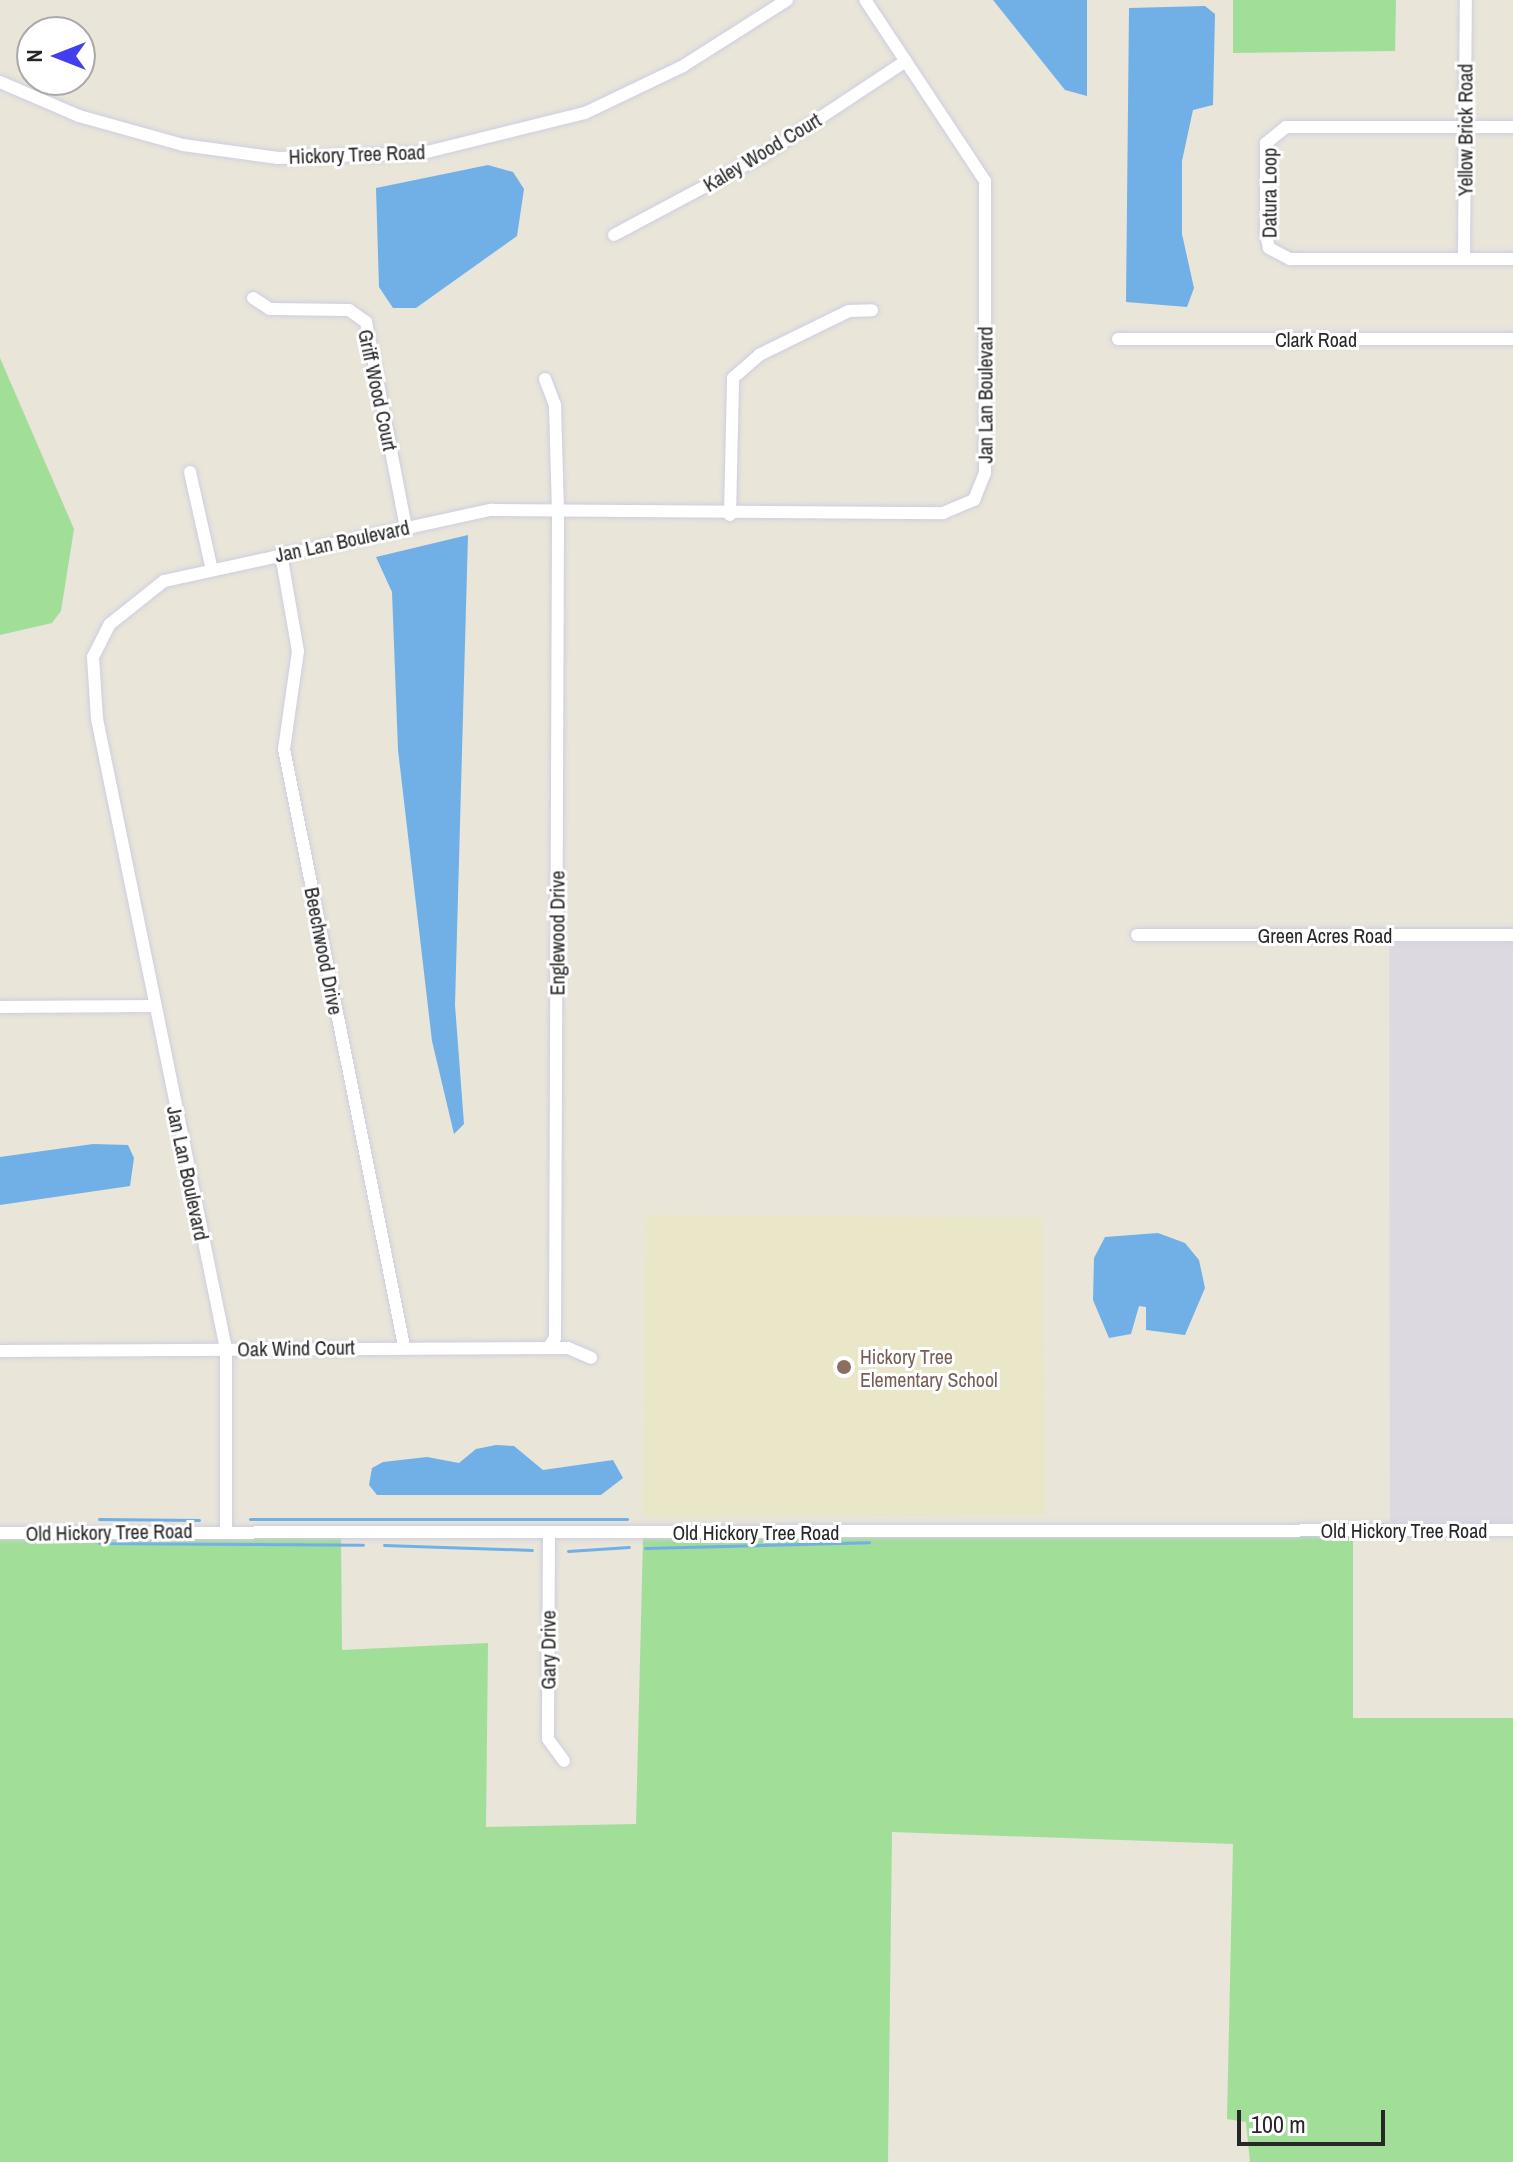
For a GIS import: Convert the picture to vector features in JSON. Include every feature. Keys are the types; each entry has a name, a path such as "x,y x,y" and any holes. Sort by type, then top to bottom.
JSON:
{"street":[{"name":"Hickory Tree Road","path":"0,82 79,116 183,145 278,158 423,153 523,133 608,104 787,0"},
{"name":"Jan Lan Boulevard","path":"226,1530 226,1349 153,1006 95,708 93,657 136,596 211,566 491,510 558,515 943,513 974,500 985,473 985,181 865,0"},
{"name":"Yellow Brick Road","path":"1464,259 1466,0"},
{"name":"Kaley Wood Court","path":"614,235 764,155 906,61"},
{"name":"Datura Loop","path":"1513,127 1286,127 1266,143 1266,235 1278,256 1513,259"},
{"name":"Griff Wood Court","path":"253,298 270,309 349,310 366,322 406,527"},
{"path":"730,515 733,378 759,355 836,317 872,310"},
{"name":"Clark Road","path":"1118,339 1513,339"},
{"name":"Englewood Drive","path":"545,379 555,405 558,515 555,1338 548,1348"},
{"path":"190,472 211,566"},
{"name":"Beechwood Drive","path":"281,554 298,651 284,749 404,1346"},
{"name":"Green Acres Road","path":"1137,935 1513,935"},
{"path":"0,1007 153,1006"},
{"name":"Oak Wind Court","path":"0,1351 404,1346 548,1348 591,1358"},
{"name":"Old Hickory Tree Road","path":"0,1533 226,1530 549,1534 1513,1530"},
{"name":"Gary Drive","path":"549,1534 548,1739 564,1761"}],"shaded area":[{"path":"1389,927 1513,927 1513,1525 1390,1523"},
{"name":"Hickory Tree Elementary School","path":"646,1215 1043,1218 1045,1515 643,1517"}],"green space":[{"path":"1233,0 1396,0 1395,51 1233,53"},
{"path":"0,358 74,529 61,611 52,623 0,635"},
{"path":"1353,1535 1353,1718 1513,1718 1513,2162 1250,2162 1246,2122 1227,2119 1233,1844 892,1832 888,2162 0,2162 0,1538 341,1537 342,1650 488,1643 486,1827 636,1824 643,1538"}],"water":[{"path":"993,0 1087,0 1087,96 1065,90"},
{"path":"1205,6 1215,14 1213,105 1193,110 1182,161 1182,234 1194,288 1187,307 1126,302 1129,8"},
{"path":"488,165 513,172 524,189 517,236 416,308 393,308 379,287 376,188"},
{"path":"468,535 455,1005 464,1124 454,1134 432,1041 398,750 392,592 376,557"},
{"path":"93,1144 128,1145 134,1158 130,1186 0,1205 0,1157"},
{"path":"1158,1233 1185,1243 1199,1260 1205,1288 1185,1335 1146,1330 1146,1307 1139,1306 1131,1334 1109,1338 1093,1300 1094,1258 1105,1237"},
{"path":"496,1445 514,1446 543,1470 613,1460 623,1478 601,1495 377,1495 369,1485 372,1468 383,1462 427,1457 459,1463 476,1449"}],"waterway":[{"path":"99,1519 199,1520"},
{"path":"250,1519 627,1519"},
{"path":"645,1548 869,1542"},
{"path":"99,1543 363,1545"},
{"path":"384,1545 532,1550"},
{"path":"568,1551 629,1547"}],"place":[{"name":"Hickory Tree Elementary School","path":"844,1367"}]}
